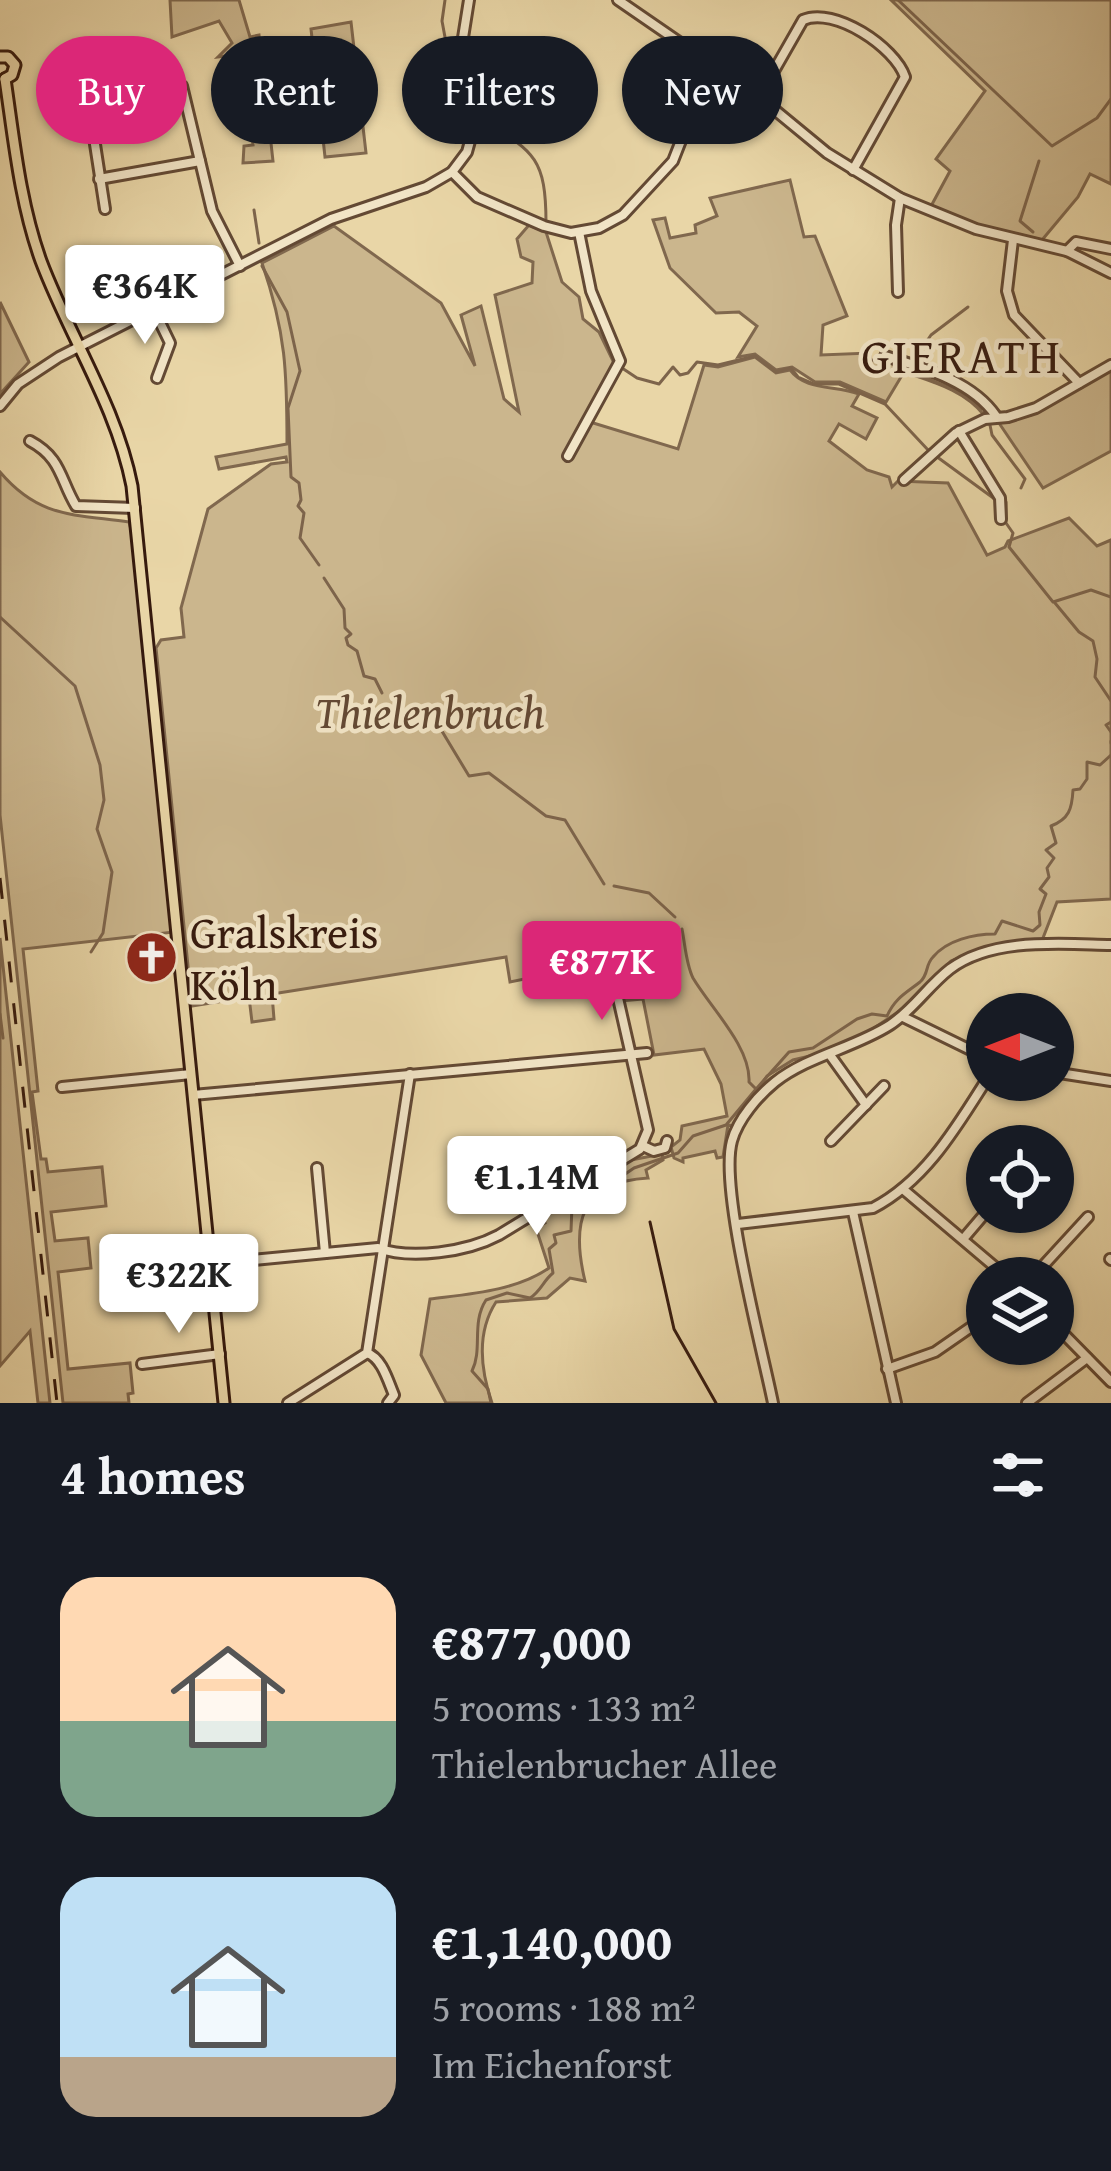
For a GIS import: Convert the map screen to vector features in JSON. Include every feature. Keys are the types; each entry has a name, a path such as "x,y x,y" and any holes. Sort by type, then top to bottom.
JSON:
{"main road":[{"path":"0,55 15,64 14,72 3,78 29,222 48,279 121,440 135,508 224,1403"}],"street":[{"path":"463,36 469,0"},
{"path":"618,0 670,36"},
{"path":"783,53 802,20 817,16 842,21 896,61 905,77 853,170"},
{"path":"187,107 212,211 241,266"},
{"path":"783,119 853,170 931,213 1067,251 1111,273"},
{"path":"94,144 105,209"},
{"path":"0,406 28,376 80,347 331,219 426,188 452,172 468,144"},
{"path":"452,172 477,197 547,228 579,232 618,218 661,177 681,144"},
{"path":"99,179 200,160"},
{"path":"898,292 900,198"},
{"path":"568,457 618,365 591,292 579,232"},
{"path":"1013,239 1007,291 1013,315 1078,383"},
{"path":"1067,251 1076,242 1111,249"},
{"path":"154,310 170,343 157,378"},
{"path":"885,356 958,383 977,394 996,416"},
{"path":"904,480 959,431 996,416 1036,408 1111,364"},
{"path":"959,431 1000,500 1001,518"},
{"path":"30,441 64,475 76,506 135,508"},
{"path":"773,1403 737,1224 730,1158 737,1128 773,1084 903,1017 948,970 1010,947 1111,945"},
{"path":"211,1264 383,1249 397,1255 488,1241 643,1146 648,1130 615,985"},
{"path":"903,1017 966,1048"},
{"path":"193,1096 647,1053"},
{"path":"830,1055 866,1105"},
{"path":"62,1087 191,1074"},
{"path":"367,1353 410,1074"},
{"path":"1074,1075 1111,1081"},
{"path":"831,1142 884,1086"},
{"path":"737,1224 873,1208 904,1190 973,1101"},
{"path":"643,1146 663,1150 667,1141"},
{"path":"316,1168 325,1253"},
{"path":"904,1190 985,1257"},
{"path":"853,1212 896,1403"},
{"path":"1051,1257 1088,1217"},
{"path":"964,1238 968,1233"},
{"path":"887,1369 935,1352 966,1331"},
{"path":"1074,1344 1111,1382"},
{"path":"288,1403 367,1353 374,1355 394,1395 388,1403"},
{"path":"142,1364 220,1354"},
{"path":"1027,1403 1088,1358"}],"green space":[{"path":"170,0 239,0 250,36 228,36 219,21 172,36"},
{"path":"891,0 1111,0 1111,184 1090,174 1078,197 1042,240 930,208 950,171 936,159 985,91"},
{"path":"351,22 353,36 312,36 311,29"},
{"path":"271,144 273,161 243,163 244,146"},
{"path":"324,144 365,144 366,153 325,157"},
{"path":"790,180 804,237 815,236 847,316 823,325 821,355 870,353 870,359 877,362 918,368 978,401 985,407 984,415 958,393 904,372 886,402 840,382 815,382 792,367 776,370 755,354 738,357 757,326 739,312 716,313 670,268 653,220 665,218 670,238 696,233 695,225 717,216 710,198"},
{"name":"Thielenbruch","path":"529,225 546,232 562,282 579,297 583,319 599,332 615,365 590,422 678,449 704,365 718,367 755,357 776,373 790,370 812,384 859,394 852,406 877,418 866,439 839,424 829,441 867,470 889,477 892,487 898,481 948,483 987,555 1008,541 1069,518 1097,546 1111,540 1111,899 1057,902 1041,943 986,947 951,961 907,1006 868,1032 827,1052 793,1060 767,1076 734,1126 728,1125 723,1157 717,1158 715,1151 683,1158 683,1162 674,1158 671,1147 680,1140 682,1126 727,1116 721,1084 704,1049 654,1055 643,999 621,1001 617,985 623,983 617,960 510,982 506,957 272,994 274,1019 252,1022 249,997 192,1006 156,648 161,640 184,637 181,608 208,509 271,464 287,462 286,457 219,469 216,457 287,444 284,353 262,263 334,226 441,303 475,366 461,315 481,306 504,399 519,412 495,295 532,283 533,262 521,257 517,239"},
{"path":"0,302 29,362 0,394"},
{"path":"1111,369 1111,451 1043,488 999,423 1031,415"},
{"path":"0,472 43,506 129,522 138,557 174,932 23,949 41,1159 46,1159 48,1172 102,1167 106,1206 51,1212 55,1241 88,1238 91,1268 58,1272 68,1369 130,1363 133,1393 128,1394 129,1403 63,1403 0,815"},
{"path":"0,938 50,1403 38,1403 30,1331 0,1366"},
{"path":"662,1154 663,1160 646,1170 648,1178 608,1188 586,1209 579,1241 585,1281 570,1278 547,1298 496,1302 485,1326 482,1352 492,1403 446,1403 421,1355 430,1299 507,1287 549,1268 536,1228 545,1223 541,1215 631,1160"}],"waterway":[{"path":"445,0 445,36"},
{"path":"898,0 1052,146 1097,118 1111,99"},
{"path":"519,144 539,168 546,223"},
{"path":"1033,232 1020,221 1039,161"},
{"path":"254,210 259,243"},
{"path":"262,266 287,312 300,371 288,408 291,477 299,483 298,506 304,513 300,538 319,565"},
{"path":"914,360 931,335 968,307"},
{"path":"622,368 659,384 673,367 680,375 697,362 718,365 755,356 776,372 791,368 814,384 839,384 885,404 929,451 996,500 1006,502 1006,523 1013,533 1009,547 1053,602 1091,590 1111,597"},
{"path":"908,371 955,390 982,409"},
{"path":"990,425 992,435 1025,479 1021,488"},
{"path":"324,578 344,609 345,628 351,634 346,638 348,645 357,651 364,676 375,679 382,693"},
{"path":"1055,603 1093,641 1095,677 1111,701"},
{"path":"0,617 75,686 100,765 104,800 97,829 112,872 103,933 91,952"},
{"path":"391,712 428,708 469,776 489,773 546,816 565,820 604,884"},
{"path":"1111,722 1106,725 1111,732"},
{"path":"757,1088 789,1052 813,1048 857,1019 887,1016 897,1000 923,979 931,960 946,946 995,934 1002,921 1033,931 1040,925 1046,894 1040,889 1054,858 1046,850 1056,843 1051,826 1062,820 1073,790 1087,779 1087,762 1100,765 1111,755"},
{"path":"614,886 649,893 675,917"},
{"path":"491,1403 488,1389 472,1371 486,1300 507,1293 534,1295 553,1273 549,1249 556,1243 554,1235 571,1231 572,1205 595,1191 602,1180 618,1179 634,1168 678,1153 693,1136 726,1125 756,1089 749,1082 737,1041 693,978 682,929"},
{"path":"0,1014 3,1038"}],"tram line":[{"path":"650,1222 674,1329 716,1403"}],"railway":[{"path":"0,878 57,1403"}],"place":[{"name":"Gralskreis Köln","path":"151,957"}],"district":[{"name":"GIERATH","path":"962,355"}]}
